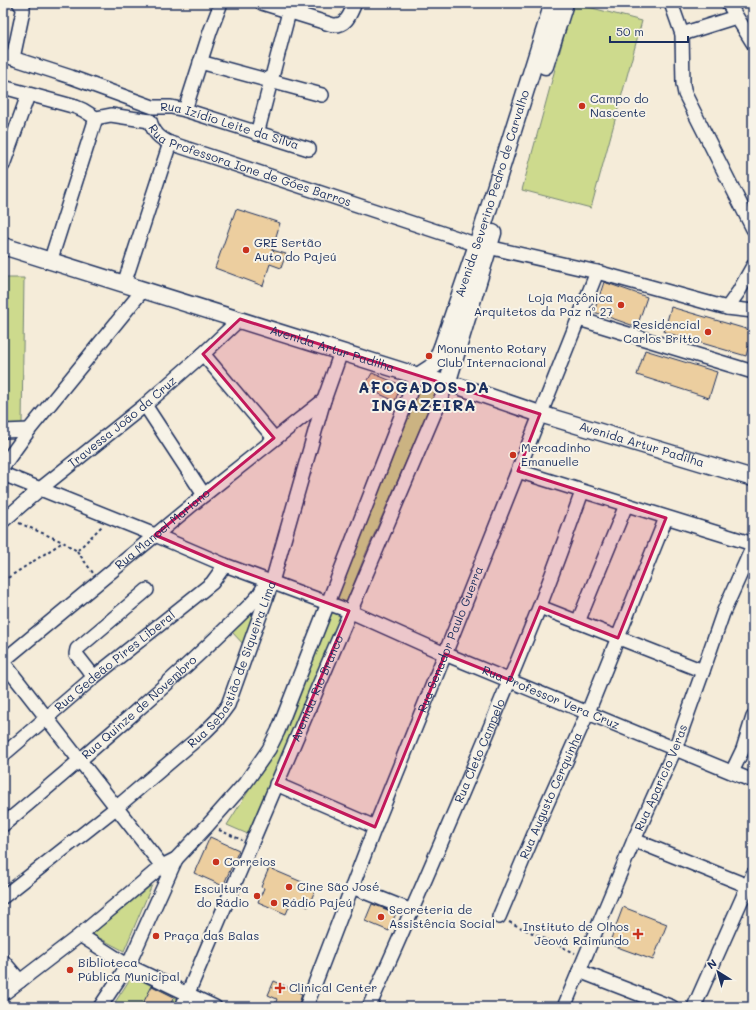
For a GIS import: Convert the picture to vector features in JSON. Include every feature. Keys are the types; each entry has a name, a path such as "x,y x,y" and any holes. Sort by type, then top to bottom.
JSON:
{"main road":[{"name":"Avenida Severino Pedro de Carvalho","path":"446,384 485,240 553,3"},
{"name":"Avenida Severino Pedro de Carvalho","path":"498,198 565,3"},
{"name":"Avenida Severino Pedro de Carvalho","path":"418,376 432,368 438,357 485,240"},
{"name":"Avenida Artur Padilha","path":"3,246 50,262 240,319 418,376 461,387 540,414 753,478"}],"street":[{"name":"Rua Izídio Leite da Silva","path":"19,3 23,7 23,11 8,57 92,84 153,107 171,107 185,110 257,134 309,149"},
{"path":"185,110 221,3"},
{"path":"262,3 338,26 347,20 355,3"},
{"path":"671,3 682,34 683,84 685,94 753,229"},
{"path":"728,3 753,44"},
{"path":"257,134 289,12"},
{"path":"682,34 736,17"},
{"path":"200,62 322,95"},
{"path":"3,87 76,107 96,118 50,262"},
{"path":"3,165 28,95"},
{"path":"150,121 153,107"},
{"name":"Rua Professora Ione de Góes Barros","path":"96,118 112,115 150,121 157,136 170,143 485,240 596,272 727,308 753,311"},
{"path":"124,284 170,143"},
{"path":"727,308 752,269"},
{"name":"Rua Senador Paulo Guerra","path":"306,1007 375,827 579,319 596,272"},
{"path":"3,466 29,430 143,290"},
{"name":"Travessa João da Cruz","path":"5,520 40,488 145,405 240,319"},
{"path":"579,319 753,372"},
{"name":"Rua Sebastião de Siqueira Lima","path":"3,897 117,807 204,733 217,720 228,704 269,581 324,400 341,352"},
{"path":"203,354 274,438"},
{"name":"Avenida Rio Branco","path":"176,859 246,782 269,749 278,731 418,376"},
{"name":"Avenida Rio Branco","path":"182,1007 446,384"},
{"name":"Rua Manoel Mariano","path":"3,662 99,580 274,438 324,400"},
{"path":"145,405 204,495"},
{"path":"3,431 29,430"},
{"path":"518,471 753,545"},
{"name":"Rua Professor Vera Cruz","path":"3,474 155,535 224,565 350,611 445,654 753,781"},
{"name":"Rua Cleto Campelo","path":"369,1007 412,911 510,680 540,607 582,492"},
{"path":"578,622 626,505"},
{"name":"Rua Augusto Cerquinha","path":"499,917 588,712 666,518"},
{"name":"Rua Aparício Veras","path":"564,1007 586,958 634,840 675,749 723,613 753,545"},
{"name":"Rua Gedeão Pires Liberal","path":"3,755 94,677 212,583 224,565"},
{"name":"Rua Quinze de Novembro","path":"3,825 142,708 229,626 259,595 269,581"},
{"path":"94,677 76,654 76,649 147,590"},
{"path":"540,607 703,671"},
{"path":"3,662 81,760 162,866"},
{"path":"732,772 743,749 753,717"},
{"path":"276,784 375,827"},
{"path":"634,840 750,887"},
{"path":"3,994 80,935 162,866 176,859"},
{"path":"100,1007 127,965 176,859"},
{"path":"694,1007 750,887 753,874"},
{"path":"352,887 412,911"},
{"path":"80,935 127,965 215,1007"},
{"path":"3,961 20,981"},
{"path":"579,971 672,1007"}],"path":[{"path":"78,551 111,518"},
{"path":"5,520 63,542 78,551 99,580"},
{"path":"3,581 63,542"},
{"path":"208,825 250,844"},
{"path":"499,917 586,958"}],"highlighted area":[{"path":"240,319 540,414 518,471 666,518 618,638 540,607 510,680 445,654 375,827 276,784 349,611 225,565 155,535 274,438 203,354"}],"green space":[{"name":"Campo do Nascente","path":"573,3 642,21 591,208 522,190"},
{"path":"3,278 24,278 22,424 3,424"},
{"path":"420,384 437,389 366,553 288,747 250,835 227,825 279,743"},
{"path":"259,604 245,646 231,631"},
{"path":"152,885 124,951 92,934"},
{"path":"132,976 178,999 175,1007 112,1007"}],"building":[{"name":"GRE Sertão Auto do Pajeú","path":"236,209 280,223 272,250 286,254 281,268 270,264 263,286 215,268"},
{"name":"Loja Maçônica Arquitetos da Paz nº 27","path":"604,282 647,297 637,327 594,312"},
{"name":"Residencial Carlos Britto","path":"671,307 753,331 746,356 664,332"},
{"name":"Residencial Carlos Britto","path":"645,350 717,372 709,398 637,375"},
{"path":"372,373 401,385 395,401 364,387"},
{"name":"Correios","path":"210,837 239,850 223,886 194,873"},
{"name":"Cine São José","path":"269,868 316,888 308,907 292,900 286,914 258,902 264,888 261,887"},
{"name":"Secreteria de Assistência Social","path":"372,904 396,913 389,931 365,921"},
{"name":"Instituto de Olhos Jeová Raimundo","path":"623,907 667,924 653,960 609,944"},
{"name":"Clinical Center","path":"274,981 302,994 298,1007 274,1007 277,999 268,995"},
{"path":"152,986 174,997 169,1007 141,1007"}],"place":[{"name":"Campo do Nascente","path":"582,106"},
{"name":"GRE Sertão Auto do Pajeú","path":"246,250"},
{"name":"Loja Maçônica Arquitetos da Paz nº 27","path":"621,305"},
{"name":"Residencial Carlos Britto","path":"708,332"},
{"name":"Monumento Rotary Club Internacional","path":"429,356"},
{"name":"Mercadinho Emanuelle","path":"513,455"},
{"name":"Correios","path":"216,862"},
{"name":"Cine São José","path":"289,887"},
{"name":"Escultura do Rádio","path":"257,896"},
{"name":"Rádio Pajeú","path":"274,903"},
{"name":"Secreteria de Assistência Social","path":"381,917"},
{"name":"Instituto de Olhos Jeová Raimundo","path":"638,934"},
{"name":"Praça das Balas","path":"156,936"},
{"name":"Biblioteca Pública Municipal","path":"70,970"},
{"name":"Clinical Center","path":"280,988"}],"district":[{"name":"AFOGADOS DA INGAZEIRA","path":"424,396"}]}
